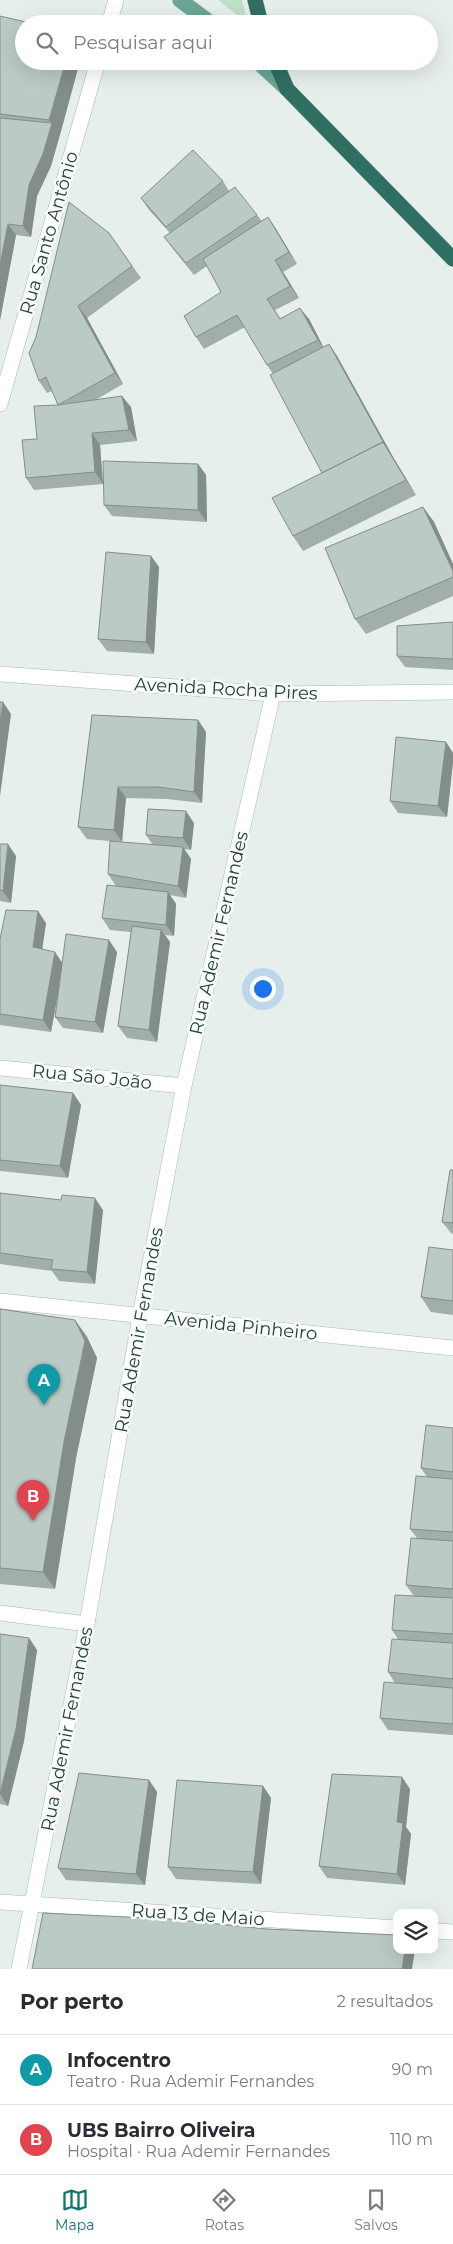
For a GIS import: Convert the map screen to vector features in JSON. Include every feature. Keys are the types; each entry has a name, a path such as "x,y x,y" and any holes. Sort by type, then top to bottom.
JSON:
{"highway":[{"path":"255,0 259,15"},
{"path":"279,70 287,89 453,259"}],"main road":[{"path":"180,0 200,15"},
{"path":"267,70 287,89"}],"street":[{"path":"112,15 116,0"},
{"name":"Rua Santo Antônio","path":"0,404 95,70"},
{"name":"Avenida Rocha Pires","path":"0,674 274,694 453,692"},
{"name":"Rua Ademir Fernandes","path":"19,1969 87,1624 140,1316 184,1086 274,694"},
{"name":"Rua São João","path":"0,1068 184,1086"},
{"name":"Avenida Pinheiro","path":"0,1301 453,1348"},
{"path":"0,1613 87,1624"},
{"name":"Rua 13 de Maio","path":"0,1902 393,1928"},
{"path":"438,1931 453,1932"}],"green space":[{"path":"218,0 242,0 246,15 237,15"}],"building":[{"path":"0,16 15,19 15,70 63,70 49,120 0,114"},
{"path":"0,118 52,123 43,154 29,185 23,226 8,224 0,265"},
{"path":"193,150 223,181 166,227 141,198"},
{"path":"235,187 257,215 186,263 164,237"},
{"path":"69,202 109,233 132,266 78,306 115,373 58,405 46,377 39,381 29,353 36,337"},
{"path":"268,217 289,252 275,260 290,286 267,299 280,319 300,308 318,340 267,365 237,315 196,337 184,316 221,292 203,259"},
{"path":"329,344 385,445 383,442 322,473 270,375"},
{"path":"122,396 129,430 92,433 95,472 26,478 22,440 37,439 34,406 58,405"},
{"path":"383,442 406,480 293,536 272,498"},
{"path":"103,461 198,464 198,510 104,505"},
{"path":"423,507 453,571 453,577 355,619 325,548"},
{"path":"106,552 151,556 146,642 98,639"},
{"path":"453,622 453,659 397,656 397,626"},
{"path":"0,702 3,702 0,722"},
{"path":"92,715 198,720 194,792 159,787 118,787 114,830 78,827"},
{"path":"396,737 446,742 438,806 390,801"},
{"path":"148,809 186,811 183,838 146,835"},
{"path":"110,841 183,847 178,886 108,874"},
{"path":"0,844 8,844 3,891 0,890"},
{"path":"107,885 168,892 166,925 102,918"},
{"path":"6,910 38,911 33,947 55,952 43,1020 0,1014 0,939"},
{"path":"132,926 161,930 149,1030 118,1026"},
{"path":"66,934 109,940 95,1022 55,1017"},
{"path":"0,1085 73,1093 60,1166 0,1160"},
{"path":"450,1170 453,1170 453,1223 442,1222"},
{"path":"0,1193 61,1200 62,1195 95,1198 87,1272 51,1269 53,1260 0,1253"},
{"path":"429,1247 453,1250 453,1301 421,1297"},
{"path":"0,1309 75,1320 85,1341 64,1442 43,1572 0,1568"},
{"path":"426,1425 453,1428 453,1472 421,1468"},
{"path":"416,1476 453,1479 453,1532 410,1529"},
{"path":"411,1538 453,1541 453,1589 406,1585"},
{"path":"395,1595 453,1598 453,1634 392,1630"},
{"path":"0,1634 29,1638 16,1729 0,1794"},
{"path":"392,1639 453,1643 453,1679 388,1672"},
{"path":"384,1682 453,1688 453,1724 380,1718"},
{"path":"79,1773 149,1780 136,1874 58,1868"},
{"path":"332,1774 402,1777 397,1822 403,1823 397,1874 319,1866"},
{"path":"177,1780 263,1786 253,1872 168,1867"},
{"path":"43,1913 170,1919 266,1929 393,1935 393,1954 404,1954 402,1969 32,1969"}],"place":[{"name":"Infocentro","path":"44,1405"},
{"name":"UBS Bairro Oliveira","path":"33,1521"}]}
